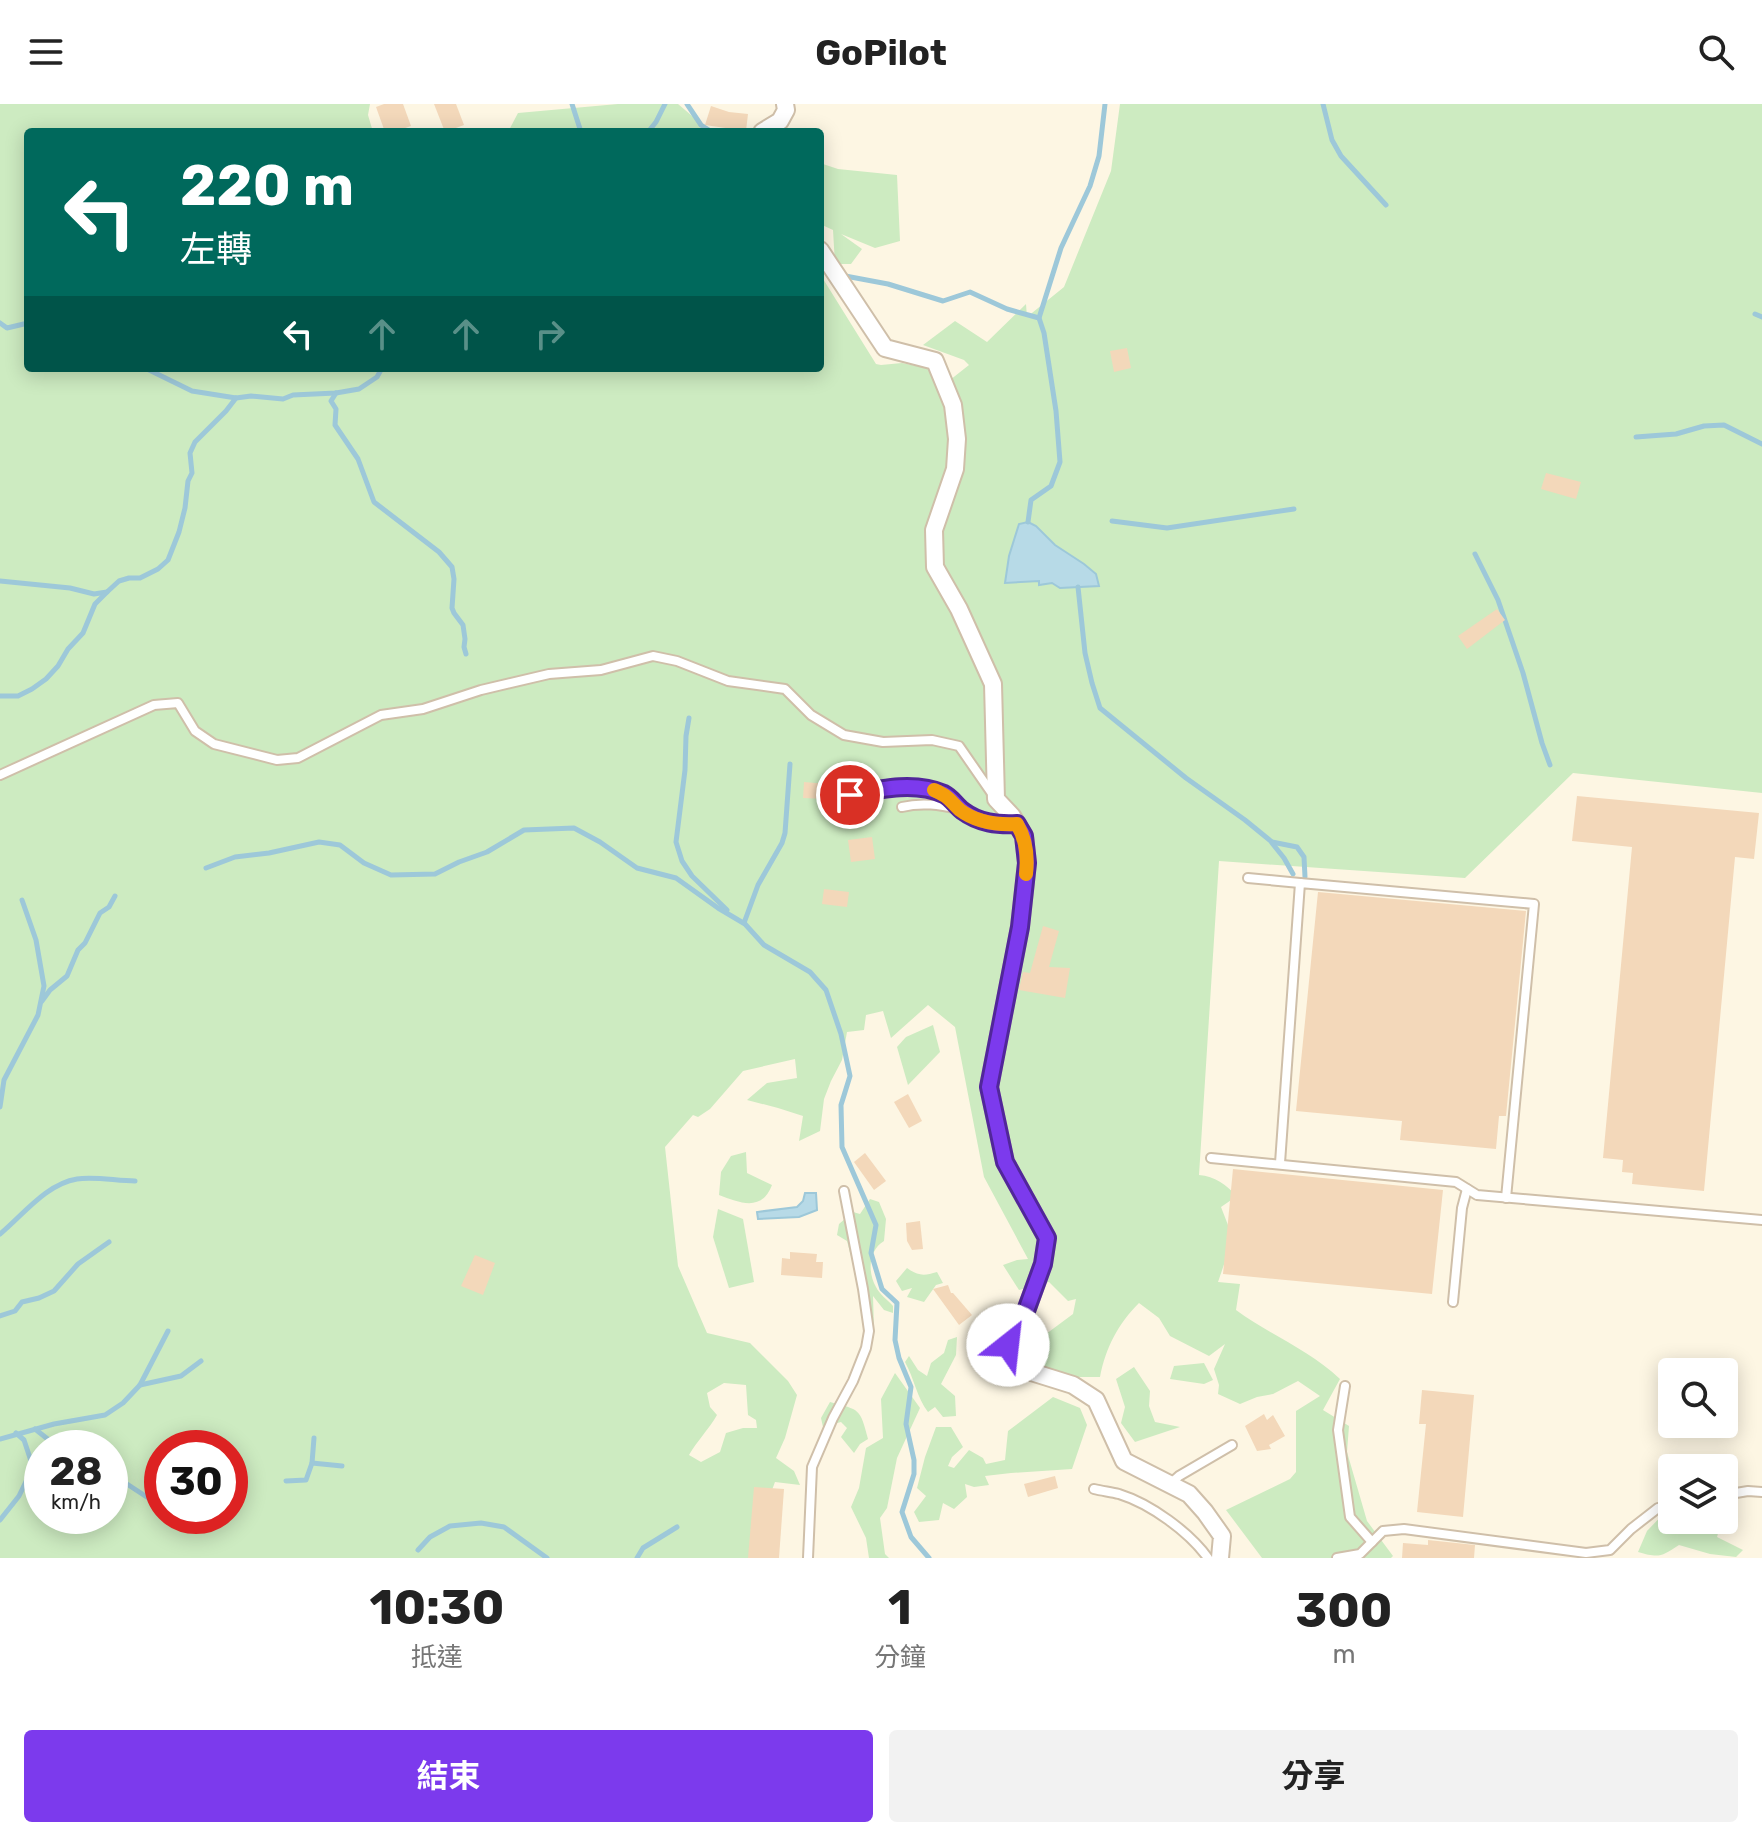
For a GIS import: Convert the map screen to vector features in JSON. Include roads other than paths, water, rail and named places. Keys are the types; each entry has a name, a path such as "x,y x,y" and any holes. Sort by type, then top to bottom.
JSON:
{"street":[{"path":"769,128 780,121 786,110 785,104"},
{"path":"824,256 885,348 935,361 953,405 957,439 955,469 934,530 935,567 959,609 993,684 996,799 1024,836 1027,863 1020,927 989,1087 1005,1162 1047,1238 1043,1264 1023,1319 1008,1345 1025,1370 1073,1385 1096,1400 1124,1461 1189,1494 1205,1512 1222,1536 1220,1558"}],"lane":[{"path":"0,775 154,705 178,703 195,731 214,744 277,760 298,758 381,715 423,709 481,690 549,674 601,670 653,656 677,661 728,681 785,689 811,715 844,735 883,742 932,740 959,746 996,799"},
{"path":"834,797 884,788 926,787 948,796 960,810"},
{"path":"902,807 941,805 994,825 1017,824"},
{"path":"1248,878 1534,904 1506,1198"},
{"path":"1280,1163 1300,883"},
{"path":"1211,1158 1456,1182 1477,1195 1762,1220"},
{"path":"1453,1302 1462,1208 1467,1189"},
{"path":"808,1558 812,1467 853,1381 869,1331 844,1191"},
{"path":"1345,1386 1338,1430 1350,1517 1372,1542"},
{"path":"1170,1484 1232,1445"},
{"path":"1094,1489 1122,1495 1160,1514 1199,1546 1208,1558"},
{"path":"1738,1493 1762,1492"},
{"path":"1337,1558 1360,1554 1383,1531 1404,1529 1586,1553 1610,1550 1658,1508"}],"water":[{"path":"1028,522 1096,574 1099,586 1060,588 1052,583 1039,585 1039,581 1005,583 1019,524"},
{"path":"805,1193 816,1193 817,1210 799,1217 758,1219 757,1212 797,1207"}],"waterway":[{"path":"572,104 580,128"},
{"path":"651,128 665,104"},
{"path":"687,104 706,128"},
{"path":"1028,522 1031,500 1051,486 1060,462 1056,411 1039,318 1061,248 1090,186 1099,156 1105,104"},
{"path":"1323,104 1332,140 1341,156 1386,205"},
{"path":"840,275 888,284 943,301 970,292 1007,309 1039,318"},
{"path":"1755,314 1762,317"},
{"path":"0,323 7,328 24,324"},
{"path":"153,372 192,391 236,398 283,399 293,395 359,389 380,372"},
{"path":"336,393 331,401 336,409 335,425 358,459 374,502 439,552 452,567 452,608 463,625 466,654"},
{"path":"0,581 70,588 94,594 107,592 119,581 140,578 158,569 168,560 179,532 192,473 190,453 195,442 236,398"},
{"path":"1636,437 1676,434 1704,426 1724,425 1762,444"},
{"path":"1112,521 1167,528 1294,509"},
{"path":"1475,554 1498,600 1550,765"},
{"path":"1078,587 1085,653 1100,708 1272,842 1297,847 1304,857 1305,877"},
{"path":"0,696 18,696 46,679 83,633 95,604 107,592"},
{"path":"689,718 676,842 682,861 692,876 727,910"},
{"path":"744,923 758,885 785,833 790,764"},
{"path":"206,868 235,857 319,842 340,845 364,863 391,875 435,874 487,852 524,830 574,828 637,868 676,878 745,924 764,945 810,972 826,990 841,1034 850,1076 841,1105 842,1147 876,1225 871,1253 882,1289 897,1303 895,1340 911,1387 906,1424 914,1460 914,1474 902,1512 911,1537 929,1558"},
{"path":"1272,843 1293,874"},
{"path":"42,1001 67,976 100,913 109,907 115,896"},
{"path":"0,1107 4,1080 38,1015 44,986 36,940 22,900"},
{"path":"0,1234 36,1201 66,1182 91,1178 135,1181"},
{"path":"0,1316 15,1311 22,1302 54,1291 78,1264 109,1242"},
{"path":"0,1439 54,1424 105,1415 123,1403 140,1385 168,1331"},
{"path":"140,1385 181,1376 201,1361"},
{"path":"0,1520 19,1496 33,1467 24,1440 16,1433"},
{"path":"314,1438 312,1463 342,1466"},
{"path":"286,1481 306,1480 312,1463"},
{"path":"128,1485 144,1495"},
{"path":"418,1550 430,1537 450,1526 481,1523 504,1527 547,1558"},
{"path":"637,1558 643,1548 677,1527"}]}
